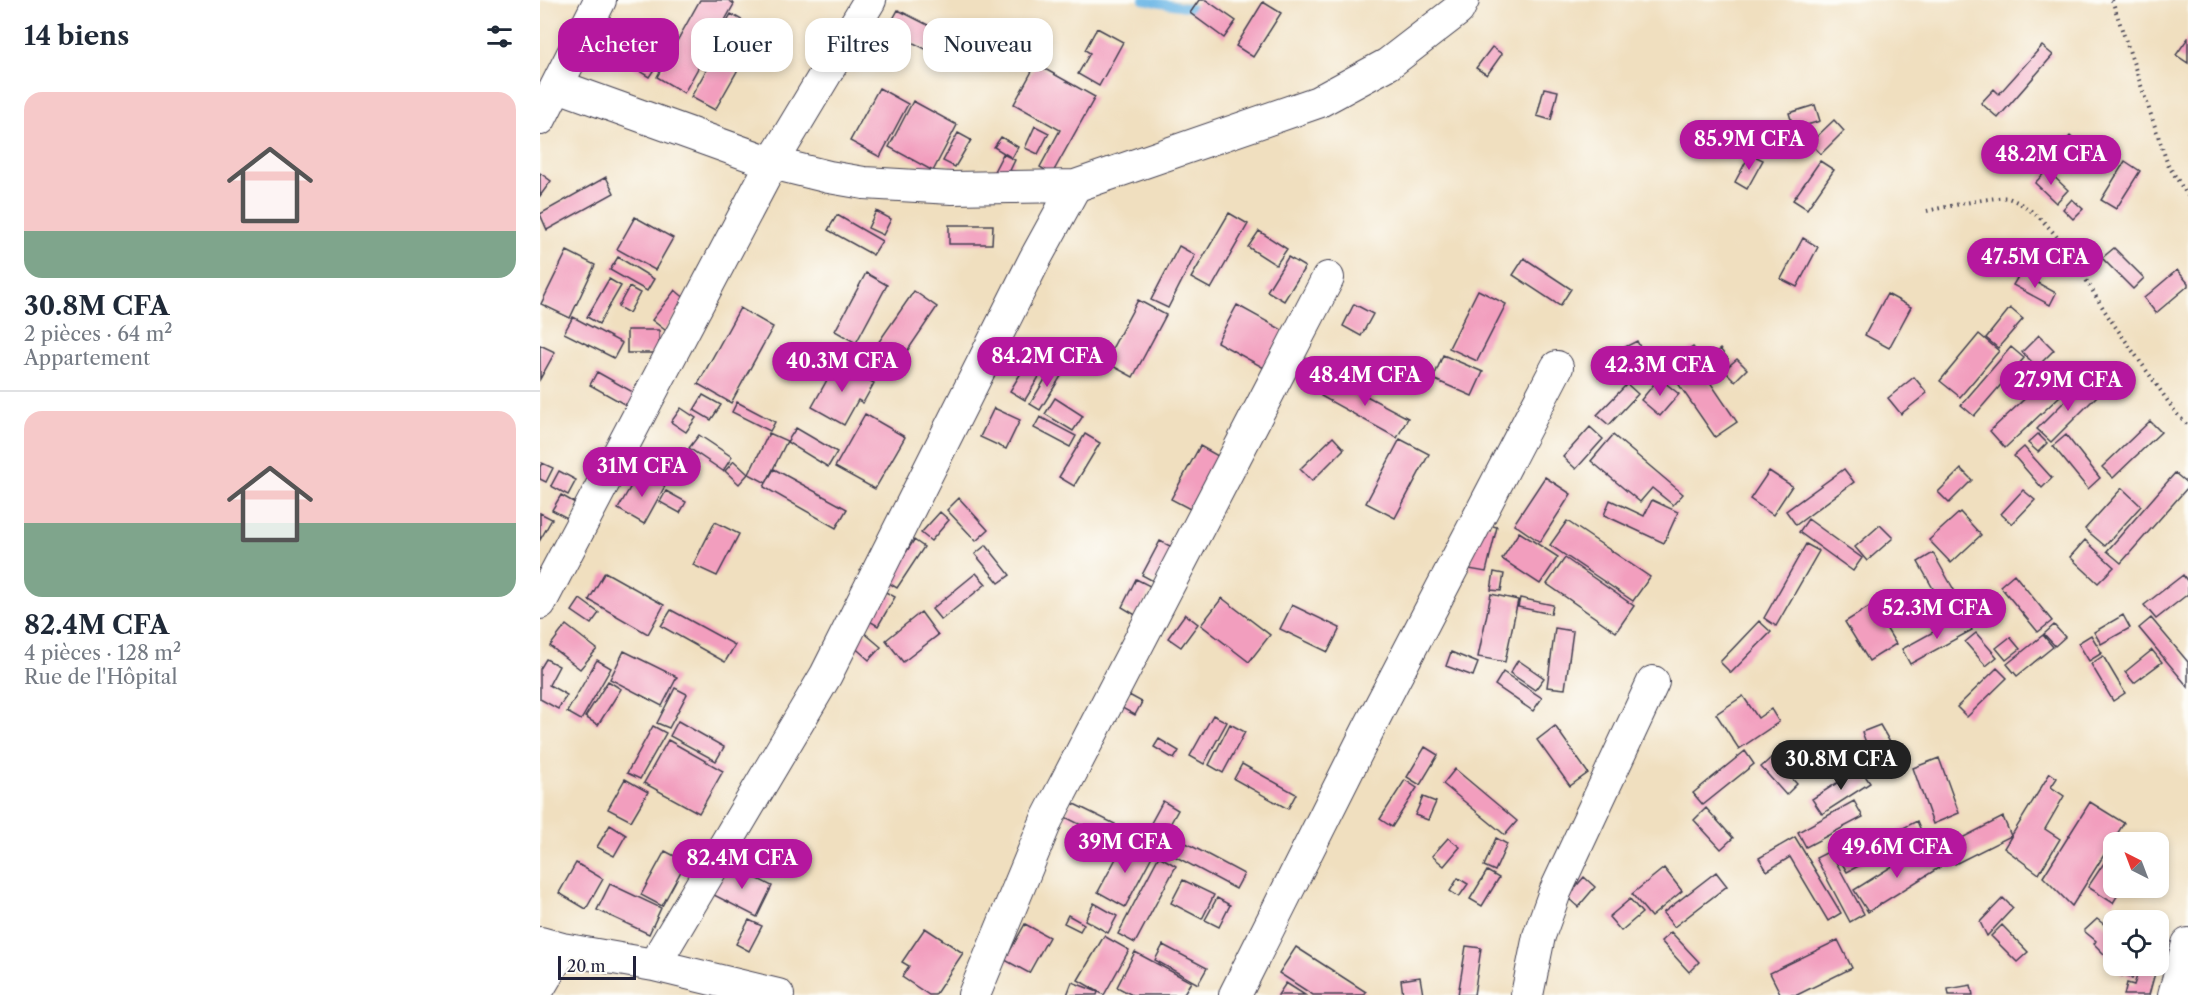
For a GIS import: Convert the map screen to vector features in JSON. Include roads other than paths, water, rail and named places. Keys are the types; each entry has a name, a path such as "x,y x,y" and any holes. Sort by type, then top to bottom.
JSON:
{"street":[{"path":"540,119 600,0"},
{"path":"540,603 772,163 870,0"},
{"path":"558,86 772,163 864,183 952,188 1075,186 1318,102 1388,64 1458,10 1463,0"},
{"path":"654,965 826,675 1035,259 1075,186"},
{"path":"974,995 1047,819 1328,278"},
{"path":"1235,995 1375,717 1557,367"},
{"path":"1527,995 1539,936 1555,892 1653,682"},
{"path":"2174,995 2188,944"},
{"path":"540,986 551,946 654,965 778,995"}],"waterway":[{"path":"1143,0 1191,8"}]}
